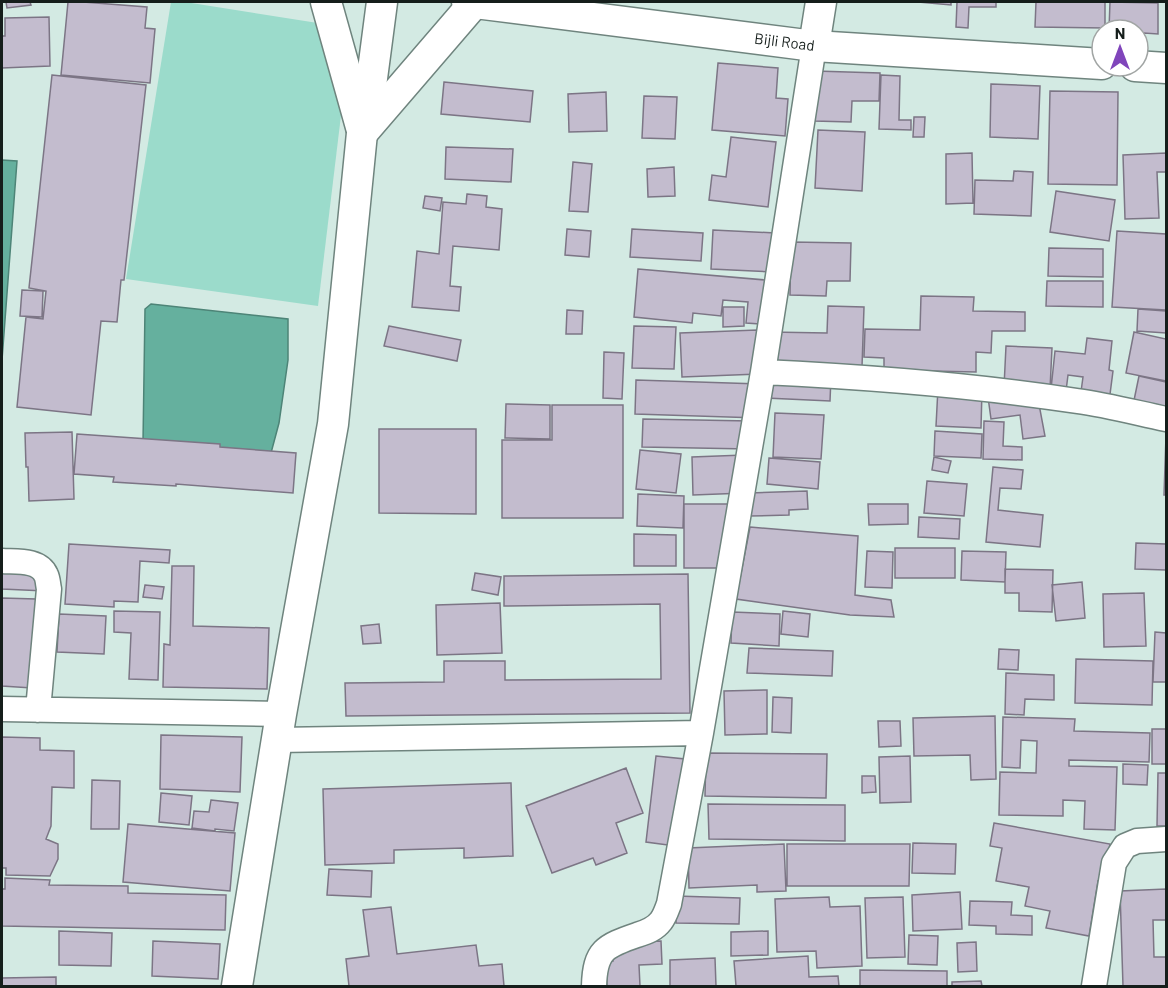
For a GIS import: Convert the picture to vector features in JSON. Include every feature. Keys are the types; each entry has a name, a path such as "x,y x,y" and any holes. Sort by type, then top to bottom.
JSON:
{"street":[{"path":"326,2 362,133"},
{"path":"237,987 279,727 333,424 362,133 369,101 382,2"},
{"path":"362,133 471,2"},
{"name":"Bijli Road","path":"471,2 814,46 1090,63"},
{"path":"594,987 594,972 600,954 615,943 650,931 663,920 669,904 763,372 821,2"},
{"path":"1150,67 1167,68"},
{"path":"763,372 936,383 1079,401 1167,419"},
{"path":"2,561 32,563 41,568 47,576 49,590 38,710"},
{"path":"2,709 279,727 701,733"},
{"path":"1094,987 1114,863 1125,846 1137,841 1167,839"}],"shaded area":[{"path":"171,2 185,2 324,24 346,74 318,306 126,279"},
{"path":"2,160 17,161 2,360"},
{"path":"151,304 288,319 288,360 279,423 271,453 143,442 145,309"}],"building":[{"path":"6,2 30,2 31,5 7,8"},
{"path":"68,2 147,7 145,28 155,29 150,83 61,75"},
{"path":"918,2 951,2 951,5"},
{"path":"957,2 996,2 996,7 969,7 968,28 956,27"},
{"path":"1036,2 1105,2 1105,18 1090,18 1090,28 1035,27"},
{"path":"1110,2 1158,3 1158,34 1150,33 1150,18 1109,18"},
{"path":"49,17 50,66 2,68 2,36 5,36 5,18"},
{"path":"718,63 778,68 776,98 788,99 785,136 712,130"},
{"path":"815,71 880,73 879,101 852,101 851,122 814,121"},
{"path":"52,75 146,85 124,280 121,280 117,322 101,321 91,415 17,407 26,317 43,319 46,291 29,288"},
{"path":"881,75 900,76 899,120 911,120 911,130 879,129"},
{"path":"444,82 533,91 530,122 441,114"},
{"path":"991,84 1040,86 1038,139 990,137"},
{"path":"1050,91 1118,92 1117,185 1048,184"},
{"path":"606,92 607,131 569,132 568,94"},
{"path":"644,96 677,97 675,139 642,138"},
{"path":"914,117 925,117 924,137 913,137"},
{"path":"818,130 865,132 862,191 815,188"},
{"path":"731,137 776,142 768,207 709,200 712,175 726,177"},
{"path":"446,147 513,149 511,182 445,179"},
{"path":"972,153 973,203 946,204 946,154"},
{"path":"1166,153 1166,172 1157,172 1159,218 1125,219 1123,155"},
{"path":"573,162 592,164 588,212 569,211"},
{"path":"674,167 675,196 648,197 647,169"},
{"path":"1014,171 1033,172 1031,216 974,214 975,180 1013,181"},
{"path":"1056,191 1115,200 1109,241 1050,232"},
{"path":"467,194 487,196 486,207 502,209 499,250 453,246 450,286 461,287 459,311 412,307 417,251 439,254 443,202 466,204"},
{"path":"425,196 442,198 440,211 423,208"},
{"path":"567,229 591,231 589,257 565,255"},
{"path":"632,229 703,233 701,261 630,257"},
{"path":"713,230 775,233 773,272 711,269"},
{"path":"1117,231 1166,234 1166,310 1112,307"},
{"path":"791,242 851,243 850,281 827,281 826,296 790,295"},
{"path":"1049,248 1103,249 1103,277 1048,276"},
{"path":"638,269 777,281 773,325 746,323 748,302 723,300 721,316 693,313 692,323 634,317"},
{"path":"1047,281 1103,281 1103,307 1046,306"},
{"path":"22,290 43,291 42,317 20,316"},
{"path":"921,296 974,297 973,311 1025,312 1025,331 992,331 991,353 976,352 976,372 884,370 884,358 864,357 865,329 920,330"},
{"path":"828,306 864,307 862,367 769,366 770,332 827,333"},
{"path":"723,307 744,307 744,326 723,327"},
{"path":"1138,309 1166,311 1166,333 1137,331"},
{"path":"567,310 583,311 582,334 566,334"},
{"path":"389,326 461,340 457,361 384,346"},
{"path":"634,326 676,327 674,369 632,368"},
{"path":"757,330 759,374 682,377 680,333"},
{"path":"1134,332 1166,339 1166,381 1126,373"},
{"path":"1087,338 1112,341 1109,370 1113,371 1109,402 1080,399 1083,377 1068,375 1066,391 1051,389 1055,351 1085,354"},
{"path":"1006,346 1052,348 1050,389 1004,387"},
{"path":"604,352 624,353 622,399 603,398"},
{"path":"767,374 831,377 830,401 766,398"},
{"path":"1139,376 1166,382 1166,417 1132,410"},
{"path":"636,380 760,384 759,418 635,414"},
{"path":"938,388 982,390 981,428 936,426"},
{"path":"988,397 1038,399 1045,436 1023,439 1020,415 991,419"},
{"path":"506,404 550,405 550,439 505,438"},
{"path":"552,405 623,405 623,518 502,518 502,440 552,440"},
{"path":"775,413 824,415 821,459 773,457"},
{"path":"643,419 750,421 749,449 642,447"},
{"path":"984,421 1004,422 1003,446 1022,447 1022,460 983,459"},
{"path":"379,429 476,429 476,514 379,513"},
{"path":"935,431 982,434 981,458 934,456"},
{"path":"72,432 74,499 29,501 25,433"},
{"path":"77,434 220,444 220,447 296,453 293,493 176,484 176,486 113,482 114,477 74,474"},
{"path":"1166,436 1166,495 1164,495"},
{"path":"640,450 681,454 676,493 636,489"},
{"path":"744,455 745,493 693,495 692,457"},
{"path":"934,457 951,461 948,473 932,470"},
{"path":"769,458 820,462 818,489 767,484"},
{"path":"993,467 1023,470 1021,489 1000,488 998,510 1043,515 1040,547 986,542"},
{"path":"927,481 967,484 964,516 924,513"},
{"path":"807,491 808,509 789,510 789,515 750,516 749,493"},
{"path":"638,494 684,496 683,528 637,526"},
{"path":"684,504 729,504 729,568 684,568"},
{"path":"868,504 908,504 908,524 869,525"},
{"path":"919,517 960,519 959,539 918,537"},
{"path":"750,527 858,536 855,595 891,600 894,617 850,615 736,599"},
{"path":"634,534 676,535 676,566 634,566"},
{"path":"1136,543 1166,544 1166,570 1135,569"},
{"path":"69,544 170,550 169,563 140,561 138,602 114,601 114,607 65,604"},
{"path":"895,548 955,548 955,578 895,578"},
{"path":"867,551 893,552 892,588 865,587"},
{"path":"962,551 1006,552 1005,582 961,580"},
{"path":"2,562 46,564 45,591 2,589"},
{"path":"172,566 194,566 193,626 269,628 267,689 163,687 164,644 170,645"},
{"path":"1005,569 1053,570 1052,612 1019,611 1019,593 1005,593"},
{"path":"475,573 501,577 498,595 472,590"},
{"path":"688,574 690,713 346,716 345,683 444,682 444,661 505,661 505,680 661,679 660,604 504,606 504,576"},
{"path":"1082,582 1085,618 1056,621 1052,585"},
{"path":"145,585 164,587 162,599 143,597"},
{"path":"1144,593 1146,646 1104,647 1103,594"},
{"path":"2,598 36,599 32,688 2,686"},
{"path":"500,603 502,653 437,655 436,605"},
{"path":"114,611 160,612 158,680 129,679 131,633 114,632"},
{"path":"783,611 810,614 808,637 781,634"},
{"path":"732,612 780,614 779,646 731,643"},
{"path":"59,614 106,616 104,654 57,652"},
{"path":"379,624 381,643 363,644 361,626"},
{"path":"1155,632 1166,633 1166,682 1153,682"},
{"path":"749,648 833,651 832,676 747,673"},
{"path":"999,649 1019,650 1018,670 998,669"},
{"path":"1076,659 1153,661 1152,705 1075,703"},
{"path":"1006,673 1054,675 1054,700 1025,699 1024,715 1005,714"},
{"path":"767,690 767,734 725,735 724,691"},
{"path":"773,697 792,698 791,733 772,732"},
{"path":"995,716 996,779 971,780 970,755 914,756 913,718"},
{"path":"1003,717 1075,719 1074,731 1150,733 1149,762 1069,760 1069,766 1117,767 1115,830 1084,829 1085,801 1063,800 1063,816 999,815 1000,772 1036,773 1037,741 1021,740 1020,768 1002,767"},
{"path":"878,721 900,721 901,746 879,747"},
{"path":"1152,729 1166,729 1166,764 1152,764"},
{"path":"161,735 242,737 240,792 160,789"},
{"path":"2,737 40,738 40,750 74,751 74,788 52,787 51,826 46,839 58,844 58,859 50,876 6,875 6,868 2,868"},
{"path":"706,753 827,754 826,798 705,796"},
{"path":"656,756 685,759 675,846 646,842"},
{"path":"910,756 911,802 880,803 879,757"},
{"path":"1123,764 1148,765 1147,785 1123,784"},
{"path":"626,768 643,813 616,823 627,853 596,865 593,858 552,873 526,806"},
{"path":"1158,773 1166,773 1166,826 1157,826"},
{"path":"862,776 875,776 876,792 862,793"},
{"path":"92,780 120,781 119,829 91,829"},
{"path":"511,783 513,856 464,858 464,848 394,850 394,863 325,865 323,789"},
{"path":"161,793 192,796 189,825 159,822"},
{"path":"211,800 238,803 234,831 192,828 194,811 209,812"},
{"path":"708,804 845,805 845,841 709,839"},
{"path":"994,823 1110,844 1103,882 1098,881 1089,936 1046,928 1050,911 1025,906 1029,887 996,881 1002,848 990,846"},
{"path":"128,824 235,833 230,891 123,882"},
{"path":"913,843 956,844 955,874 912,873"},
{"path":"784,844 786,891 757,892 757,885 689,888 688,848"},
{"path":"787,844 910,844 909,886 787,886"},
{"path":"329,869 372,871 371,897 327,895"},
{"path":"5,878 50,880 49,885 128,886 128,893 226,895 225,930 2,926 2,889 5,889"},
{"path":"1166,889 1166,920 1153,920 1154,957 1166,957 1166,986 1123,986 1120,891"},
{"path":"960,892 962,929 913,931 912,895"},
{"path":"676,896 740,898 739,924 676,923"},
{"path":"829,897 830,907 860,906 862,966 817,968 816,951 777,952 775,899"},
{"path":"903,897 905,957 867,958 865,898"},
{"path":"970,901 1012,902 1011,915 1032,916 1032,935 996,934 996,926 969,925"},
{"path":"391,907 397,954 476,945 479,966 502,964 504,986 349,986 346,959 369,956 363,910"},
{"path":"59,931 112,933 111,966 59,965"},
{"path":"768,931 768,955 731,956 731,932"},
{"path":"909,935 938,936 937,965 908,964"},
{"path":"153,941 220,944 218,979 152,976"},
{"path":"661,941 662,964 639,965 640,986 607,986 606,961 613,961 612,943"},
{"path":"976,942 977,971 958,972 957,943"},
{"path":"808,956 809,977 838,976 839,986 736,986 734,961"},
{"path":"715,958 716,986 670,986 670,960"},
{"path":"860,970 947,971 947,986 860,986"},
{"path":"56,977 56,986 2,986 2,978"},
{"path":"981,981 982,986 952,986 952,982"}]}
